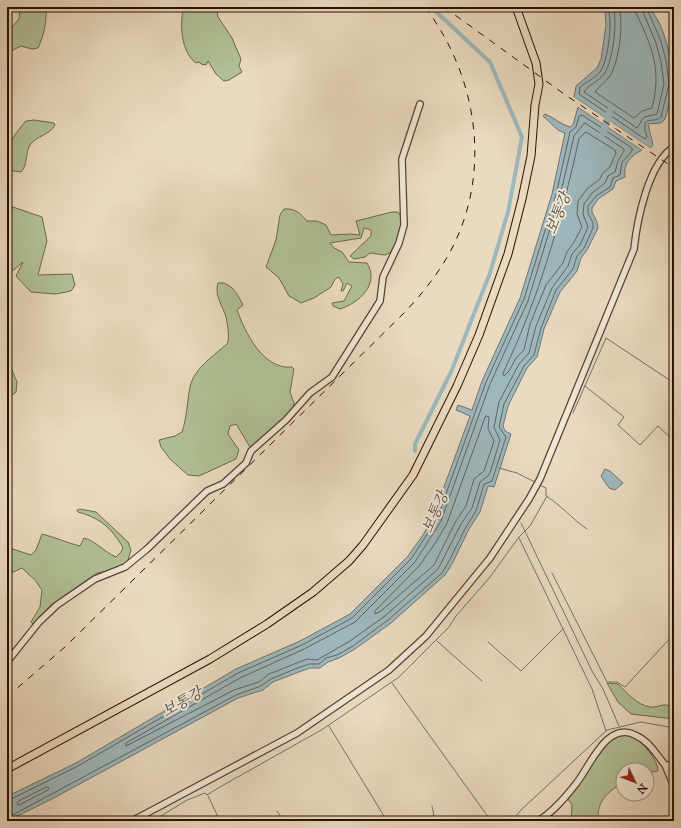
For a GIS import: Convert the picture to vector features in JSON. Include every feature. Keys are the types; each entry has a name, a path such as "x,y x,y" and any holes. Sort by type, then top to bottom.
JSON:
{"main road":[{"path":"7,770 210,659 274,619 312,592 349,561 363,545 413,475 457,386 479,335 508,254 522,199 531,156 535,105 539,84 536,63 516,7"}],"street":[{"path":"672,7 674,12"},
{"path":"7,662 39,622 57,605 96,579 125,567 207,491 223,484 246,462 251,451 286,420 310,393 332,377 380,301 382,277 402,235 404,225 402,159 420,104"},
{"path":"132,821 297,733 406,656 446,615 494,552 530,499 540,479 634,249 636,225 658,164 665,153 674,147"},
{"path":"538,821 550,814 576,784 597,751 605,742 617,734 626,732 636,735 652,748 665,765 674,786"},
{"path":"665,765 674,765"}],"green space":[{"path":"31,7 46,7 45,28 38,48 32,49 21,46 7,53 7,33 19,19 20,11 27,12"},
{"path":"181,7 217,7 218,17 232,38 241,59 239,66 242,72 229,80 224,81 216,74 208,61 206,65 199,62 196,63 191,58 187,52 183,38 183,9"},
{"path":"34,120 54,123 55,125 50,131 36,139 30,145 27,152 25,166 21,172 7,170 7,155 10,143 26,121"},
{"path":"7,205 42,217 47,241 38,275 72,274 75,285 71,291 56,294 31,292 16,276 23,262 9,274 7,273"},
{"path":"284,209 291,209 297,212 307,221 317,221 326,225 331,235 360,235 356,221 392,212 398,212 401,216 400,232 393,249 385,255 370,253 365,257 354,259 350,256 371,236 371,230 364,228 361,238 330,243 334,248 342,252 349,262 367,263 371,278 366,292 354,302 340,309 333,306 332,303 344,301 352,286 347,283 343,291 341,291 343,284 339,277 335,279 331,287 314,298 301,303 289,296 279,278 266,267 276,240 280,215"},
{"path":"218,283 227,284 230,286 239,297 243,305 237,310 245,329 264,356 272,362 282,366 292,367 294,369 290,392 294,403 293,409 267,436 250,447 236,424 230,426 228,434 239,450 236,459 199,476 188,475 170,459 161,447 159,440 175,436 182,432 192,380 200,368 228,343 226,317 217,292"},
{"path":"7,358 17,382 16,392 11,396 7,394"},
{"path":"80,509 96,512 128,542 131,550 128,560 122,566 109,571 97,573 51,605 33,624 31,622 40,607 42,590 35,580 22,568 7,575 7,547 31,555 36,550 42,534 80,546 84,538 88,539 116,557 123,548 110,529 93,517 78,512 77,510"},
{"path":"607,683 618,684 632,698 645,706 654,707 667,705 674,708 674,719 631,714 618,702"},
{"path":"628,734 637,739 647,749 655,761 658,771 655,772 655,762 615,762 615,788 601,802 598,821 571,821 572,805 568,799 602,748 613,739"}],"water":[{"path":"603,7 649,7 657,18 663,32 670,61 671,92 665,119 661,123 648,124 653,145 650,148 574,97 576,86 597,68 601,59 606,25"},
{"path":"578,107 642,150 629,160 625,168 625,177 616,181 613,189 598,199 592,208 598,228 587,250 581,258 577,271 560,292 544,329 537,357 527,368 508,406 503,426 505,431 511,434 494,487 488,486 480,512 469,529 445,575 391,623 355,649 339,658 328,662 320,668 310,668 296,673 273,682 263,690 238,698 52,799 7,821 7,798 14,793 76,763 236,669 300,641 350,614 408,556 423,535 433,517 470,416 456,410 458,405 472,410 482,381 520,298 552,194 565,133 558,130 543,116 545,114 570,127 573,125"},
{"path":"605,469 610,471 623,483 615,490 609,488 601,476"}],"pier":[{"path":"572,96 651,149 649,149"},
{"path":"577,106 579,106 644,151"}],"waterway":[{"path":"415,451 415,444 451,372 490,273 508,212 522,137 490,62 431,7"},
{"name":"보통강","path":"603,133 610,111"},
{"path":"573,413 606,338 674,383"},
{"path":"585,386 624,417 618,425 640,445 658,426 674,441"},
{"path":"499,468 517,473 535,482"},
{"path":"539,485 546,488 546,496 587,529"},
{"path":"153,821 187,800 205,793 207,795 323,729 399,677 449,627 456,616 490,577 519,537 530,526 547,496"},
{"path":"521,523 592,671 603,689 619,726"},
{"path":"519,538 592,689 606,731"},
{"path":"552,573 607,682 617,682 625,687 674,634"},
{"path":"488,642 521,671 563,629"},
{"path":"437,641 482,681"},
{"path":"392,683 491,821"},
{"path":"512,821 521,810 607,730 641,722 674,728"},
{"path":"329,726 387,821"},
{"path":"208,796 220,821"},
{"path":"432,806 435,821"},
{"path":"277,811 284,821"}],"railway":[{"path":"7,697 66,646 405,312 429,284 449,254 463,223 471,192 475,159 473,127 467,95 457,64 443,34 425,7"},
{"path":"444,7 564,94 674,168"}]}
